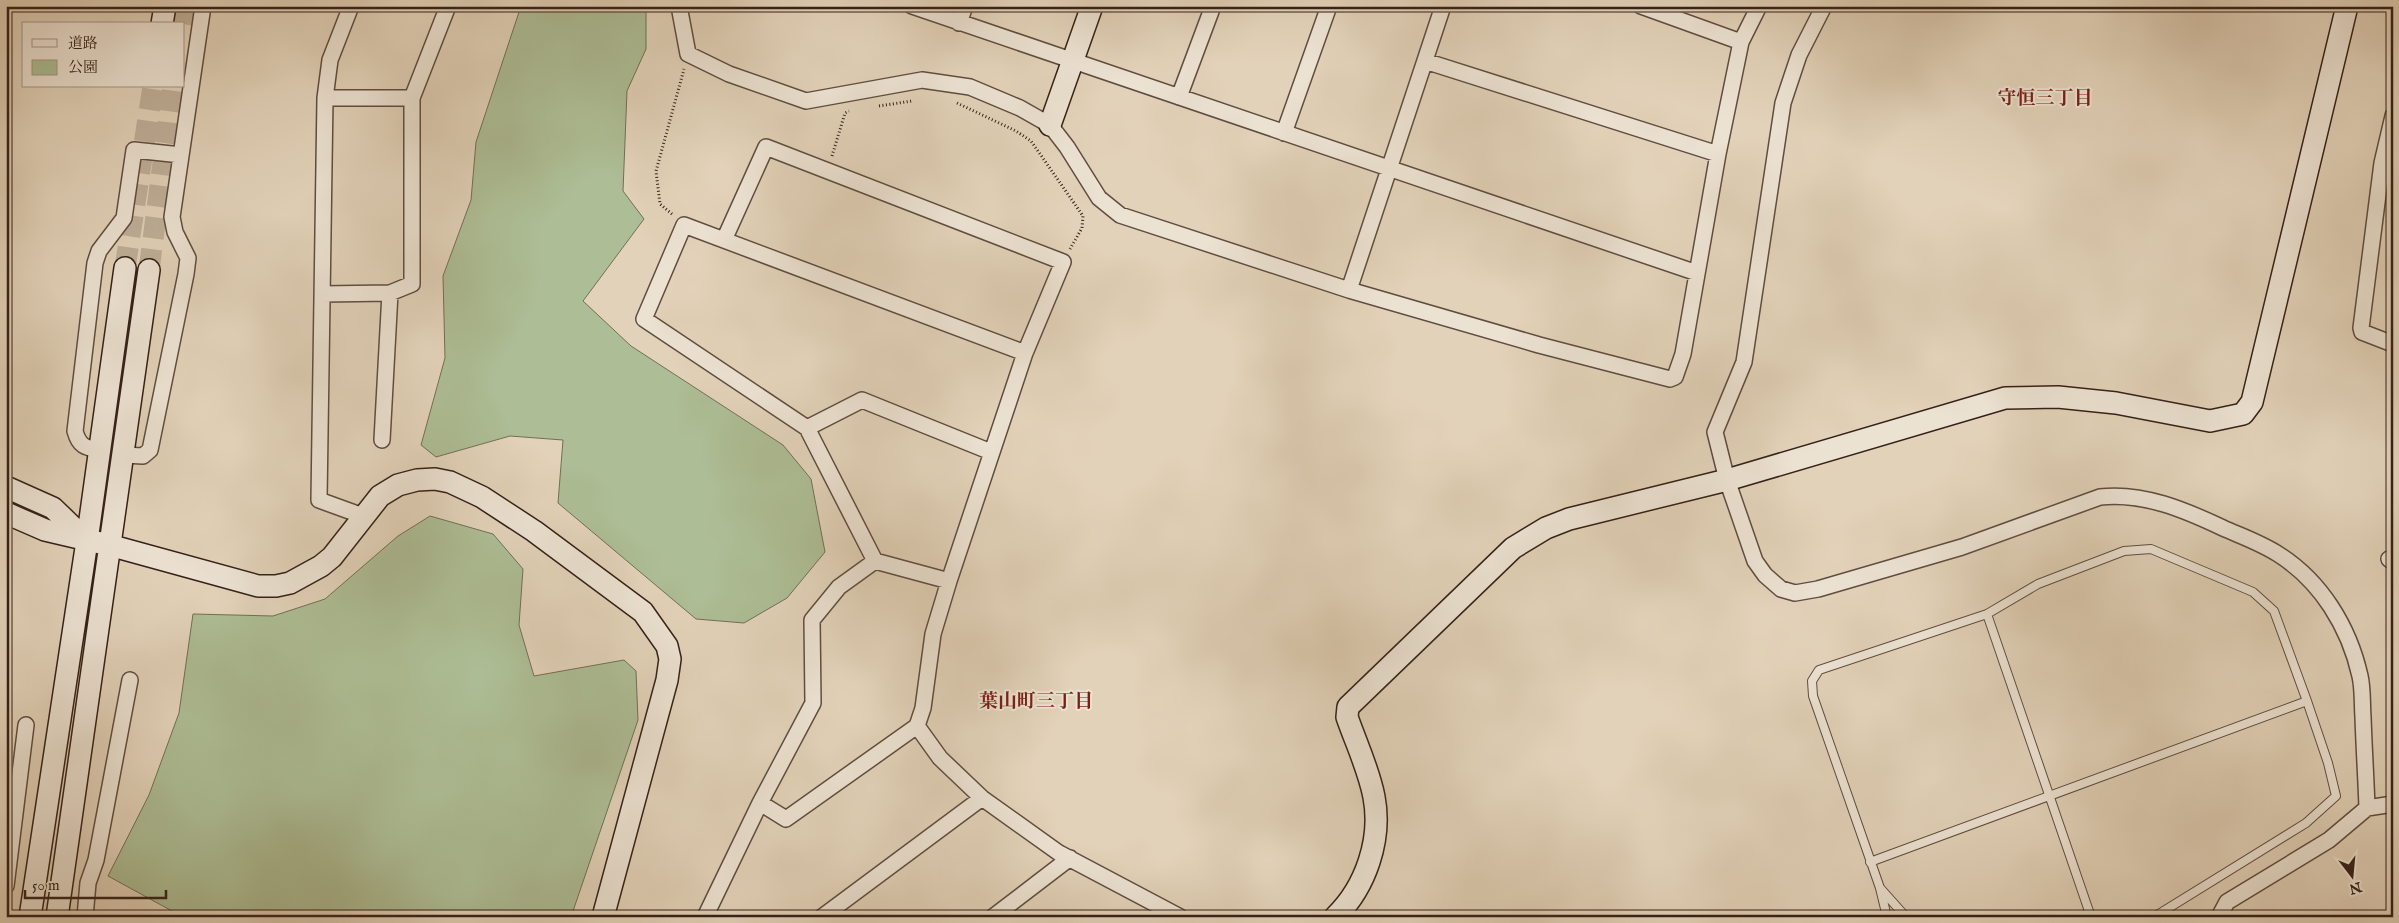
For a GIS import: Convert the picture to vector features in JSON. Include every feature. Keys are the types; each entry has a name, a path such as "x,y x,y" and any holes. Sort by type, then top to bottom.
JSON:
{"street":[{"path":"162,22 165,6"},
{"path":"124,455 143,456 150,450 186,274 188,258 175,232 172,217 204,6"},
{"path":"351,6 330,60 325,98 319,500 363,516"},
{"path":"323,294 390,293 412,284 412,98 448,6"},
{"path":"679,6 688,54 729,74 806,101 922,80 970,87 1020,108 1050,125 1067,147 1099,198 1120,215 1349,290 1539,345 1670,379 1675,377 1678,372 1740,42 1759,6"},
{"path":"912,6 1697,273"},
{"path":"959,23 965,6"},
{"path":"1050,125 1092,6"},
{"path":"1180,96 1213,6"},
{"path":"1284,133 1329,6"},
{"path":"1349,290 1443,6"},
{"path":"1641,6 1740,42"},
{"path":"1824,6 1799,55 1783,103 1744,362 1715,432 1727,480 1755,561 1765,575 1781,589 1795,593 1818,589 1962,547 2100,497 2118,495 2152,499 2215,524 2278,554 2307,577 2331,606 2353,650 2361,678 2368,808"},
{"path":"1335,917 1366,874 1375,840 1374,798 1347,717 1348,708 1354,700 1513,548 1546,528 1570,518 1727,480 2006,398 2058,397 2116,403 2210,421 2243,414 2252,402 2348,6"},
{"path":"1425,61 1718,154"},
{"path":"325,98 412,98"},
{"path":"2393,116 2382,163 2361,328 2362,332 2370,337 2393,344"},
{"path":"724,240 766,147 1063,262 1025,353 949,581 934,634 923,708 917,726 786,819 760,803"},
{"path":"100,450 85,448 78,441 75,431 95,263 100,251 124,218 134,150 181,155"},
{"path":"949,581 875,561 807,428 644,319 684,225 1025,353"},
{"path":"30,917 87,541 125,268"},
{"path":"57,917 109,545 124,455 148,270"},
{"path":"382,440 390,293"},
{"path":"807,428 862,400 991,452"},
{"path":"6,513 45,530 109,545 258,586 276,586 290,583 321,566 332,557 380,496 398,486 417,480 435,478 450,482 482,497 582,566 643,612 667,646 670,659 667,680 603,917"},
{"path":"6,487 52,508 87,541"},
{"path":"705,917 760,803 814,703 812,620 839,587 875,561"},
{"path":"85,917 88,883 96,860 130,680"},
{"path":"6,886 26,725"},
{"path":"917,726 940,758 982,798 1059,853 1170,915"},
{"path":"822,917 982,798"},
{"path":"2218,917 2227,902 2329,840 2368,808 2393,804"},
{"path":"993,917 1070,858"}],"lane":[{"path":"1887,917 1880,888 1813,696 1812,681 1819,670 1987,614 2047,580 2124,551 2151,549 2253,592 2274,611 2328,763 2336,796 2306,823 2154,917"},
{"path":"1987,614 2091,917"},
{"path":"1870,862 2307,701"},
{"path":"1880,888 1906,917"}],"path":[{"path":"684,225 660,204 656,171 688,54"},
{"path":"877,106 886,107 920,99"},
{"path":"954,102 987,116 1031,141 1053,176 1084,216 1082,228 1063,262"},
{"path":"827,171 845,113 852,110"}],"green space":[{"path":"521,6 646,6 646,49 627,91 623,191 644,219 583,301 631,346 783,445 811,479 825,552 787,598 744,623 696,619 558,503 563,440 510,436 436,457 421,445 445,358 443,276 471,200 476,142"},
{"path":"430,516 493,534 523,569 519,625 534,676 624,660 636,671 638,720 571,917 183,917 108,876 149,795 179,713 193,614 273,616 325,599 398,536"}],"tunnel":[{"path":"183,22 186,6"},
{"path":"125,268 153,88"},
{"path":"149,270 173,88"}],"district":[{"name":"守恒三丁目","path":"2045,99"},
{"name":"葉山町三丁目","path":"1036,702"}]}
